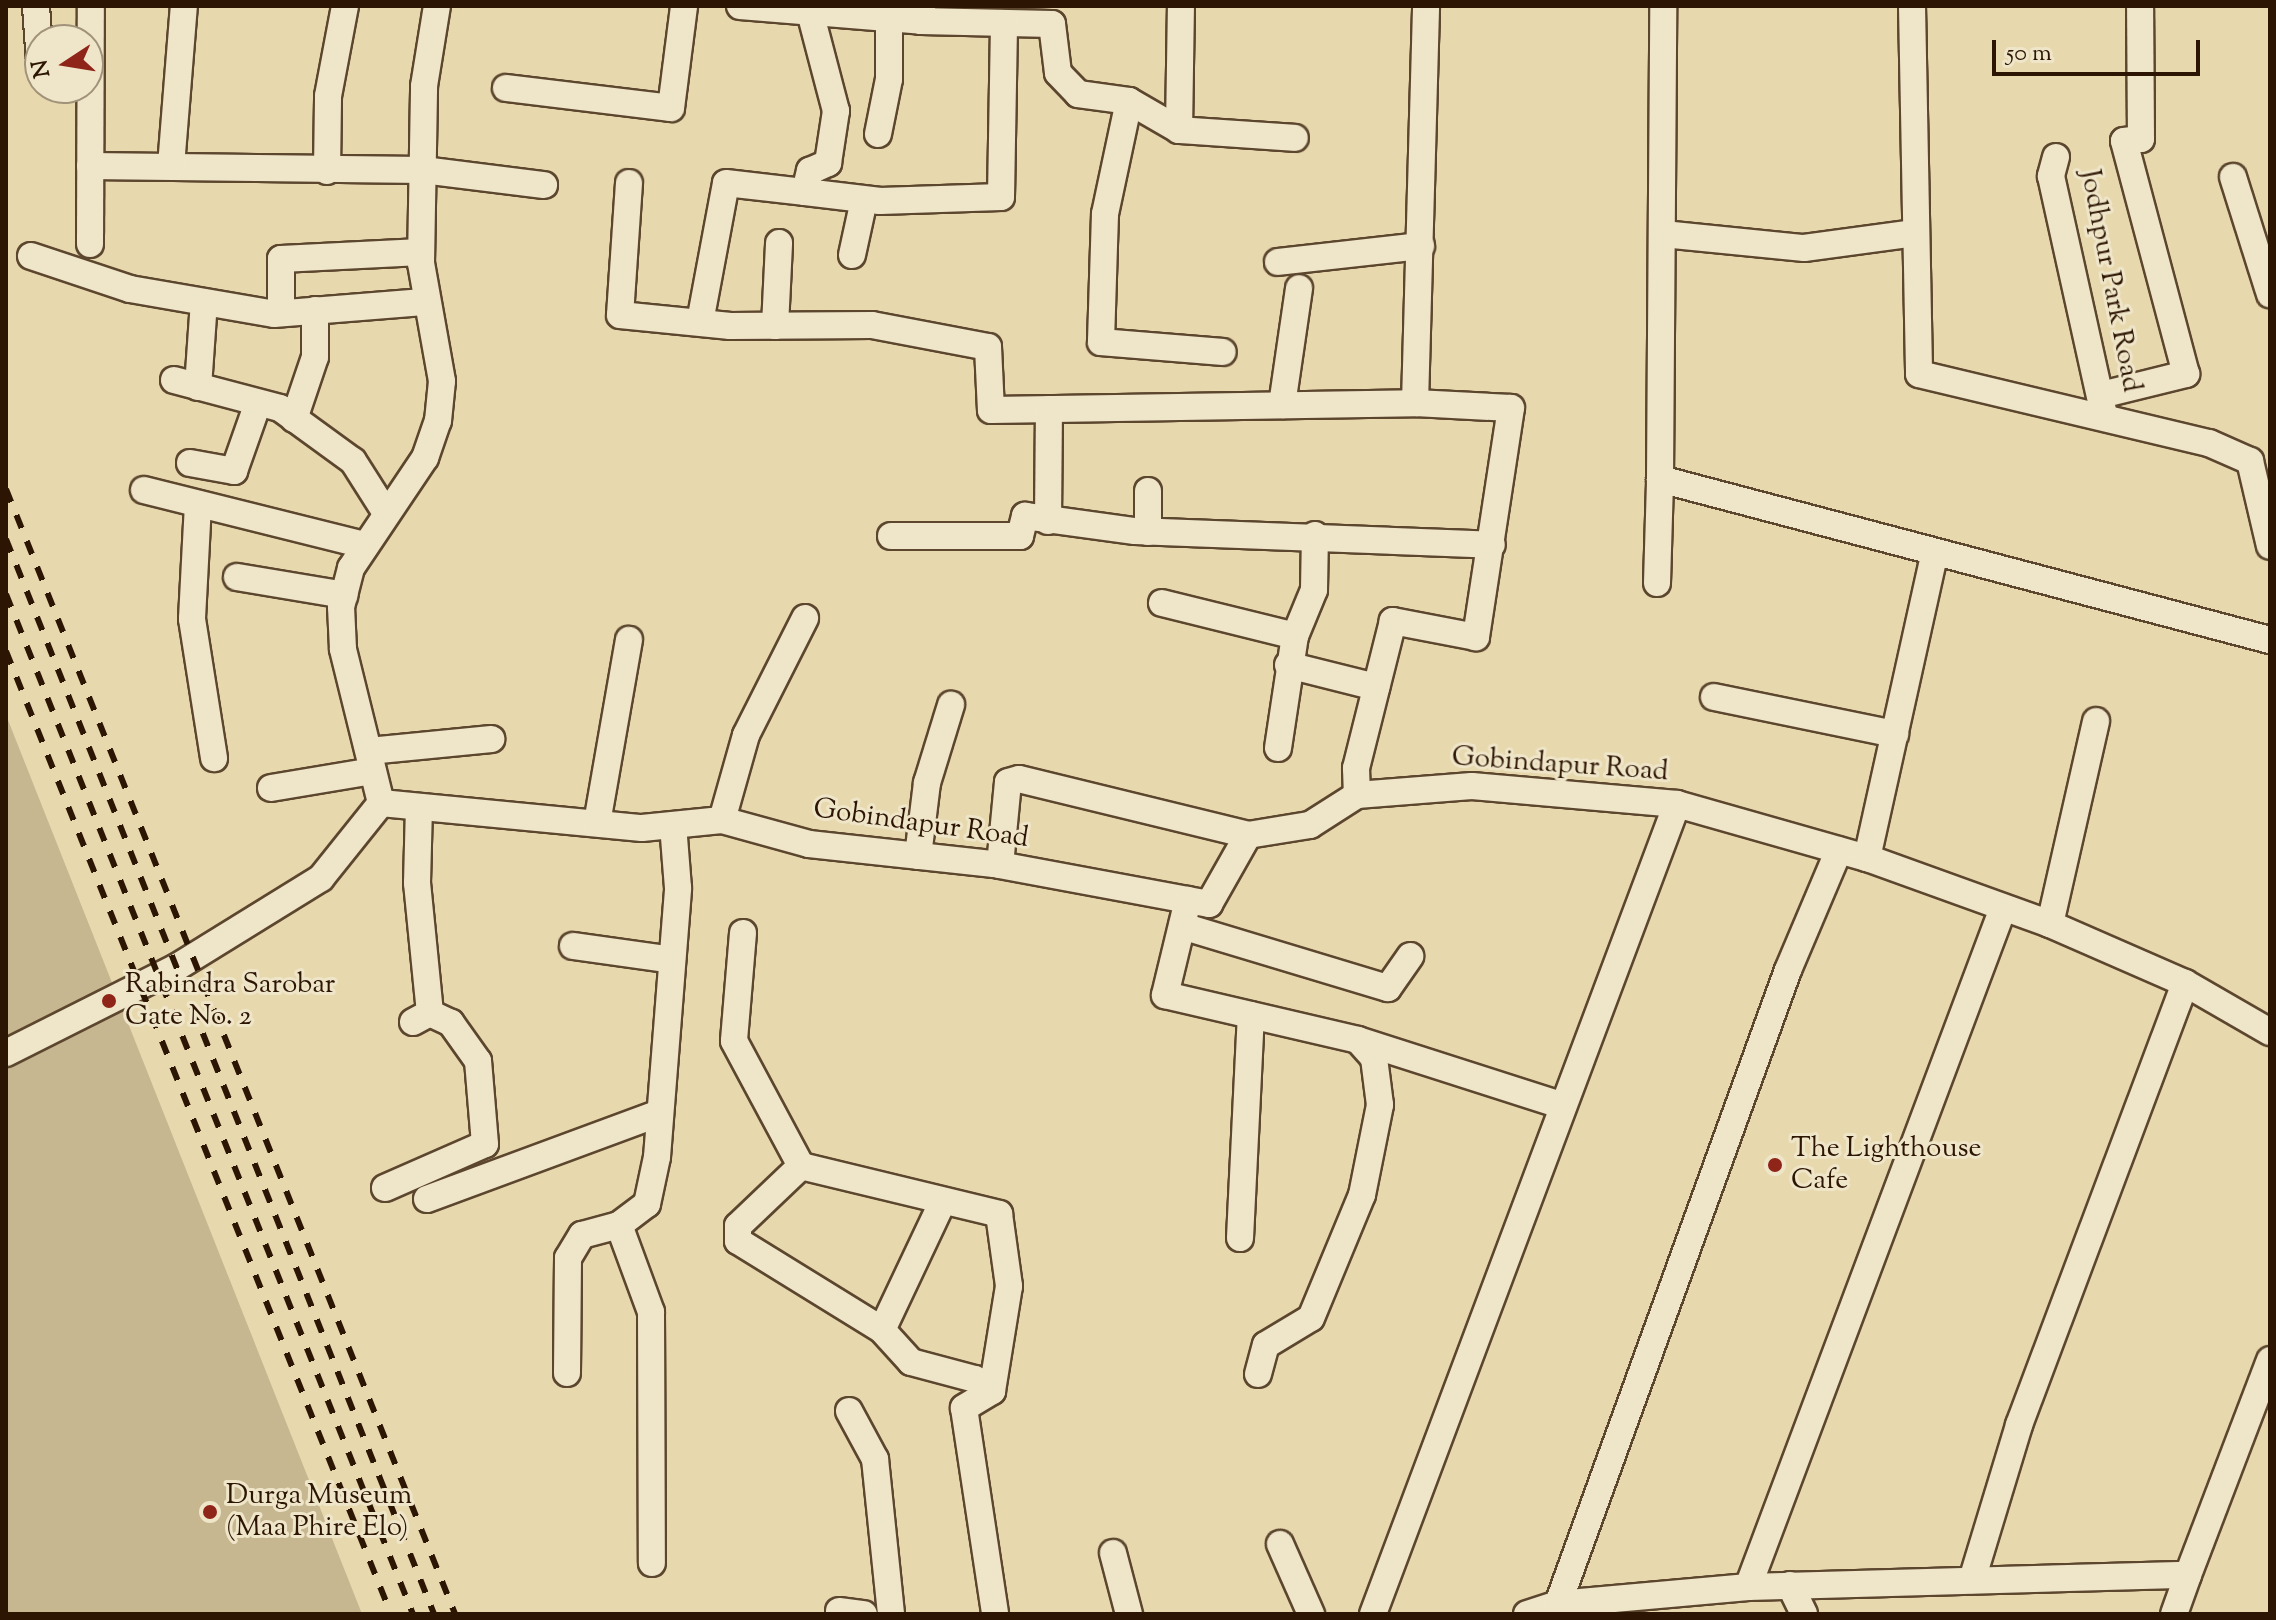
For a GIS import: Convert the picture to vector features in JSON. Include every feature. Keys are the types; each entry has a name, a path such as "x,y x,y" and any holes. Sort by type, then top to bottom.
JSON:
{"street":[{"path":"90,244 91,6"},
{"path":"171,166 184,6"},
{"path":"327,171 328,96 345,6"},
{"path":"6,1053 177,967 321,878 381,803 343,649 344,595 365,545 425,458 438,421 442,381 424,302 421,252 424,86 437,6"},
{"path":"506,88 671,108 684,6"},
{"path":"740,6 889,18 922,13 1004,23 1052,24 1058,73 1078,94 1129,101 1179,130 1295,138"},
{"path":"1179,130 1181,6"},
{"path":"1415,403 1426,6"},
{"path":"1657,583 1663,6"},
{"path":"1912,6 1919,374 2102,406 2209,443 2260,456 2270,546"},
{"name":"Jodhpur Park Road","path":"2056,157 2051,176 2102,406 2186,374 2124,141 2141,139 2140,6"},
{"path":"805,192 810,171 828,163 836,111 810,12"},
{"path":"878,134 889,79 889,18"},
{"path":"700,322 726,183 864,200 1001,197 1004,23"},
{"path":"1129,101 1105,214 1101,342 1223,352"},
{"path":"90,166 423,170 544,185"},
{"path":"2233,177 2259,221 2270,294"},
{"path":"629,183 620,315 775,326 872,325 988,347 991,410 1415,403 1511,408 1476,637 1393,621 1356,768 1357,795"},
{"path":"852,255 864,200"},
{"path":"1663,234 1804,248 1915,233"},
{"path":"775,326 779,243"},
{"path":"1278,262 1421,246"},
{"path":"281,313 281,259 421,252"},
{"path":"31,256 130,289 281,313 424,302"},
{"path":"1282,405 1299,288"},
{"path":"204,302 186,383 258,403 294,419 353,461 386,513"},
{"path":"294,419 315,357 315,310"},
{"path":"190,463 234,471 258,403"},
{"path":"1048,521 1049,409"},
{"path":"1660,479 1934,555 2270,640"},
{"path":"144,490 365,545"},
{"path":"1148,491 1148,532"},
{"path":"198,504 192,619 214,758"},
{"path":"891,536 1020,536 1025,516 1148,532 1315,535 1492,545"},
{"path":"1278,748 1288,665 1295,636 1314,590 1315,535"},
{"path":"1867,858 1934,555"},
{"path":"237,577 344,595"},
{"path":"1162,603 1295,636"},
{"path":"722,820 746,735 805,618"},
{"path":"597,823 629,640"},
{"path":"1288,665 1376,687"},
{"path":"1714,697 1895,734"},
{"path":"918,856 927,783 951,705"},
{"path":"2050,924 2096,721"},
{"path":"271,788 371,761 491,739"},
{"path":"1000,865 1008,782 1019,779 1248,835 1209,904 1188,900 1165,995 1358,1040 1563,1106"},
{"name":"Gobindapur Road","path":"1248,835 1310,825 1357,795 1472,786 1677,804 1867,858 2002,911 2050,924 2185,983 2270,1032"},
{"name":"Gobindapur Road","path":"381,803 597,823 673,825 722,820 809,844 1000,865 1188,900"},
{"path":"1373,1614 1677,804"},
{"path":"385,1188 485,1144 478,1061 451,1023 422,1018 417,883 419,807"},
{"path":"567,1373 568,1258 582,1235 619,1225 647,1204 660,1113 672,960 673,825"},
{"path":"1560,1609 1839,850"},
{"path":"1748,1587 2002,911"},
{"path":"1182,926 1388,988 1410,956"},
{"path":"743,933 734,1041 801,1166 942,1203 999,1214 1009,1286 992,1391 964,1408 995,1614"},
{"path":"573,946 672,960"},
{"path":"1972,1580 2019,1425 2185,983"},
{"path":"1240,1238 1251,1015"},
{"path":"1258,1374 1266,1345 1311,1318 1362,1195 1380,1105 1374,1058 1358,1040"},
{"path":"427,1199 660,1113"},
{"path":"801,1166 738,1226 738,1241 882,1330 911,1362 975,1379 992,1391"},
{"path":"882,1330 942,1203"},
{"path":"619,1225 651,1312 652,1563"},
{"path":"2174,1614 2270,1360"},
{"path":"849,1411 875,1459 891,1614"},
{"path":"1280,1544 1311,1614"},
{"path":"1113,1553 1129,1614"},
{"path":"1527,1614 1748,1587 2188,1575"},
{"path":"1790,1585 1804,1614"}],"shaded area":[{"path":"6,715 362,1614 6,1614"}],"railway":[{"path":"6,489 455,1614"},
{"path":"6,539 434,1614"},
{"path":"6,594 413,1614"},
{"path":"6,651 391,1614"}],"place":[{"name":"Rabindra Sarobar Gate No. 2","path":"109,1001"},
{"name":"The Lighthouse Cafe","path":"1775,1165"},
{"name":"Durga Museum (Maa Phire Elo)","path":"210,1512"}]}
